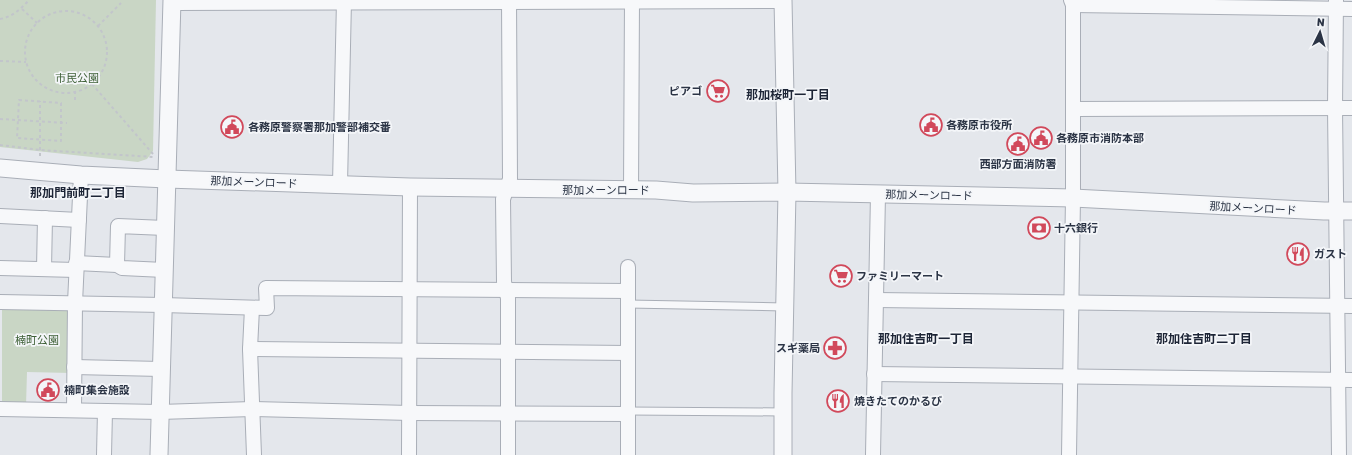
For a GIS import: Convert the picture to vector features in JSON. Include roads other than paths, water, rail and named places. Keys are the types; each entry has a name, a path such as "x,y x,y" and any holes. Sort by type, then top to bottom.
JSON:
{"street":[{"path":"508,455 508,298 504,282 503,199 510,179 509,1"},
{"path":"631,190 632,1"},
{"path":"159,455 172,2 783,1 787,192 784,308 783,455"},
{"path":"340,184 344,2"},
{"path":"1069,455 1074,109 1072,2 1336,4 1352,9"},
{"path":"1336,4 1335,108 1344,211 1337,306 1339,455"},
{"path":"1074,109 1352,108"},
{"name":"那加メーンロード","path":"0,168 81,175 167,179 410,187 631,190 693,193 787,192 1073,198 1344,211"},
{"path":"74,410 74,303 81,175"},
{"path":"409,455 410,187"},
{"path":"873,455 878,194"},
{"path":"0,216 78,220"},
{"path":"44,269 45,218"},
{"path":"117,265 118,226 166,228"},
{"path":"0,268 44,269 76,266 117,265 122,268 164,270"},
{"path":"628,267 628,455"},
{"path":"0,302 267,308 266,288 506,291 628,298"},
{"path":"876,300 1352,306"},
{"path":"252,308 250,348 254,455"},
{"path":"250,348 628,353"},
{"path":"74,367 161,369"},
{"path":"874,374 1352,380"},
{"path":"0,409 160,412 252,409 410,413 628,413"},
{"path":"104,455 105,411"}],"lane":[{"path":"628,298 784,308"},
{"path":"628,413 783,412"}],"place":[{"name":"ピアゴ","path":"718,91"},
{"name":"各務原市役所","path":"931,125"},
{"name":"各務原警察署那加警部補交番","path":"232,127"},
{"name":"各務原市消防本部","path":"1041,138"},
{"name":"西部方面消防署","path":"1018,144"},
{"name":"十六銀行","path":"1039,228"},
{"name":"ガスト","path":"1298,254"},
{"name":"ファミリーマート","path":"841,276"},
{"name":"スギ薬局","path":"835,348"},
{"name":"楠町集会施設","path":"48,390"},
{"name":"焼きたてのかるび","path":"838,401"}],"district":[{"name":"那加桜町一丁目","path":"788,95"},
{"name":"那加門前町二丁目","path":"78,193"},
{"name":"那加住吉町一丁目","path":"926,339"},
{"name":"那加住吉町二丁目","path":"1204,339"}],"park label":[{"name":"市民公園","path":"77,78"},
{"name":"楠町公園","path":"37,340"}]}
